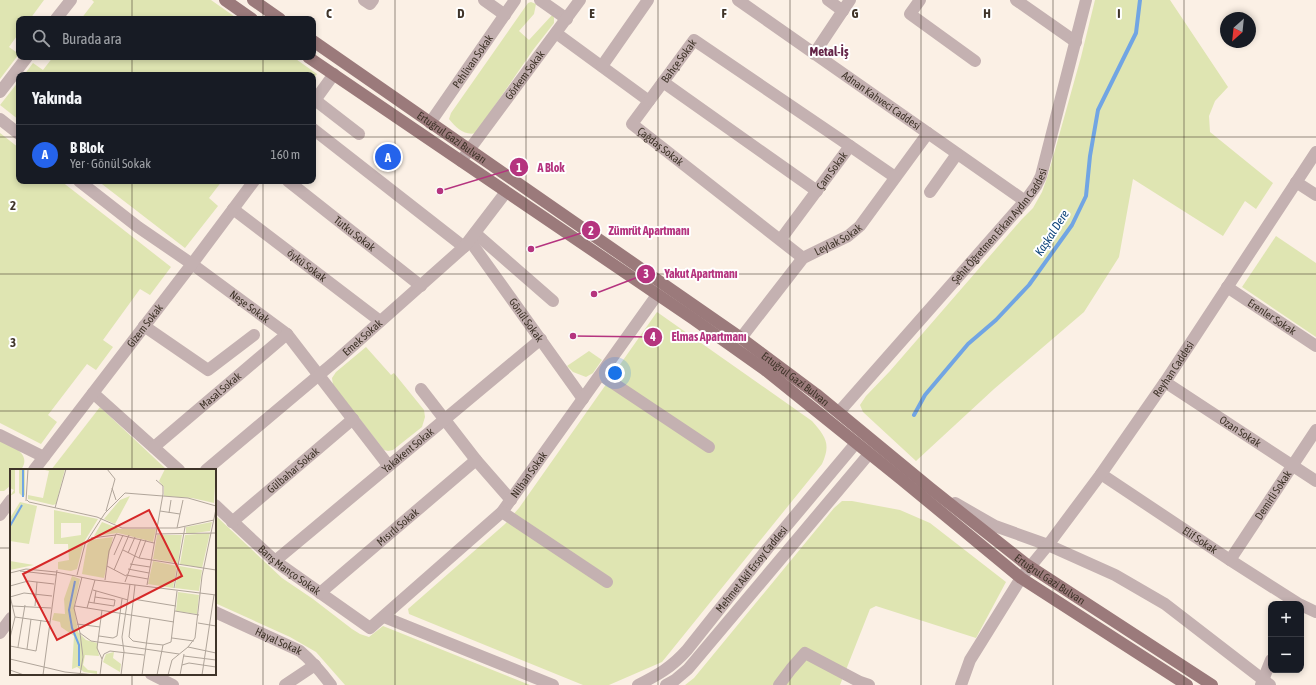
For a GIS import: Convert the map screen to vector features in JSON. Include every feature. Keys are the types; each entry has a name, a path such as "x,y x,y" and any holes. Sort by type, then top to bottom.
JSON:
{"main road":[{"path":"225,0 248,16"},
{"path":"253,0 276,16"},
{"name":"Ertuğrul Gazi Bulvarı","path":"316,44 742,338 839,412 930,488 1030,567 1212,685"},
{"name":"Ertuğrul Gazi Bulvarı","path":"313,60 657,294 764,370 901,479 1021,578 1187,685"}],"street":[{"path":"58,16 71,0"},
{"path":"364,0 370,4 373,0"},
{"path":"484,0 505,15"},
{"name":"Pehlivan Sokak","path":"430,123 515,0"},
{"path":"540,0 567,19"},
{"name":"Görkem Sokak","path":"462,161 580,0"},
{"path":"602,66 648,0"},
{"name":"Adnan Kahveci Caddesi","path":"738,0 1025,201"},
{"path":"828,0 843,11"},
{"path":"814,54 850,0"},
{"path":"920,0 910,14 974,61"},
{"path":"1016,0 1076,42"},
{"name":"Şehit Öğretmen Erkan Aydın Caddesi","path":"839,412 1025,201 1036,186 1041,176 1086,0"},
{"path":"556,33 649,100 663,82"},
{"name":"Bahçe Sokak","path":"817,191 663,82 694,40 850,146"},
{"path":"0,92 25,60"},
{"path":"316,98 334,74"},
{"name":"Çağdaş Sokak","path":"649,100 632,124 781,239 803,258"},
{"path":"316,102 359,134"},
{"path":"0,119 16,132"},
{"name":"Gönül Sokak","path":"316,130 470,240 583,399"},
{"name":"Leylak Sokak","path":"742,338 803,258 848,236 860,226 928,133"},
{"name":"Çam Sokak","path":"781,239 850,146 895,177"},
{"name":"Reyhan Caddesi","path":"960,685 970,660 1021,578 1048,546 1101,474 1165,382 1316,152"},
{"path":"930,192 957,154"},
{"path":"1296,182 1316,195"},
{"name":"Neşe Sokak","path":"83,184 138,227 192,264 287,334 388,466"},
{"name":"Gizem Sokak","path":"35,469 252,184"},
{"name":"Tutku Sokak","path":"292,184 421,286"},
{"name":"Emek Sokak","path":"207,469 319,375 421,286 470,240 506,192"},
{"name":"öykü Sokak","path":"233,209 380,322"},
{"path":"470,240 553,301"},
{"name":"Erenler Sokak","path":"1227,287 1316,346"},
{"name":"Nilhan Sokak","path":"370,628 502,512 601,375 657,294"},
{"path":"144,326 208,370 254,335"},
{"name":"Masal Sokak","path":"154,447 287,334"},
{"name":"Yakakent Sokak","path":"275,561 541,339"},
{"path":"601,375 709,447"},
{"name":"Ozan Sokak","path":"1165,382 1316,481"},
{"path":"421,389 476,460 510,500"},
{"path":"93,393 178,469"},
{"name":"Gülbahar Sokak","path":"232,522 353,419"},
{"name":"Demirli Sokak","path":"1230,560 1316,430"},
{"path":"0,436 44,457"},
{"name":"Mehmet Akif Ersoy Caddesi","path":"638,685 667,669 687,650 768,548 856,443"},
{"name":"Mehmet Akif Ersoy Caddesi","path":"666,685 676,680 688,669 869,454"},
{"name":"Mısırlı Sokak","path":"320,593 476,460"},
{"name":"Elif Sokak","path":"1101,474 1293,601"},
{"path":"930,488 995,526 1116,574 1166,604 1264,683 1268,670"},
{"name":"Barış Manço Sokak","path":"216,506 275,561 370,628"},
{"path":"502,512 607,582"},
{"name":"Elif Sokak","path":"1304,607 1316,612"},
{"name":"Hayal Sokak","path":"216,612 290,645 300,651 315,665 331,685"},
{"path":"384,616 554,685"},
{"path":"0,633 10,619"},
{"path":"779,685 790,669 805,653 860,682 869,685"},
{"path":"285,685 315,665"},
{"path":"153,675 173,685"}],"green space":[{"path":"0,0 44,0 32,16 16,16 16,37 9,47 16,52 16,58 0,79"},
{"path":"92,0 211,0 234,16 83,16 94,2"},
{"path":"1095,0 1170,0 1228,87 1215,101 1209,116 1210,132 1273,183 1256,209 1245,201 1223,236 1133,179 1119,257 1084,312 994,389 916,461 863,412 860,405 866,396 890,371 1033,208 1042,192 1048,175 1081,57"},
{"path":"531,2 536,4 534,14 519,31 529,40 553,14 554,23 533,50 476,133 472,134 464,132 449,119 451,113 528,3"},
{"path":"51,60 297,60 314,72 26,72 33,63 43,70"},
{"path":"16,85 16,118 0,105"},
{"path":"0,133 16,146 16,184 65,184 171,267 150,295 140,289 103,340 113,347 96,370 87,364 48,415 57,422 41,444 0,423"},
{"path":"102,184 220,184 209,198 218,206 185,248"},
{"path":"1276,236 1316,263 1316,337 1242,287"},
{"path":"657,312 812,421 824,436 826,441 825,457 822,464 662,662 609,685 583,685 409,614 408,609 505,524 519,508"},
{"path":"366,347 391,375 394,373 424,410 425,417 422,427 393,450 384,450 333,385 332,378 336,372"},
{"path":"589,351 602,360 593,373 586,377 573,372 567,366"},
{"path":"100,407 166,469 52,469"},
{"path":"0,440 15,447 23,455 24,464 22,469 10,469 10,486 4,491 0,491"},
{"path":"842,501 852,501 900,510 930,523 1006,582 976,638 876,606 870,609 840,685 685,685 694,678 834,508"},
{"path":"216,516 282,578 360,634 369,637 383,626 530,685 345,685 316,652 290,637 216,603"}],"waterway":[{"name":"Kaşkal Dere","path":"914,415 925,395 968,344 996,320 1029,285 1072,225 1086,196 1090,156 1098,110 1136,33 1140,0"}],"place":[{"name":"B Blok","path":"388,157"},
{"name":"A Blok","path":"440,191"},
{"name":"Zümrüt Apartmanı","path":"531,249"},
{"name":"Yakut Apartmanı","path":"594,294"},
{"name":"Elmas Apartmanı","path":"573,336"}],"district":[{"name":"Metal-İş","path":"829,51"}]}
